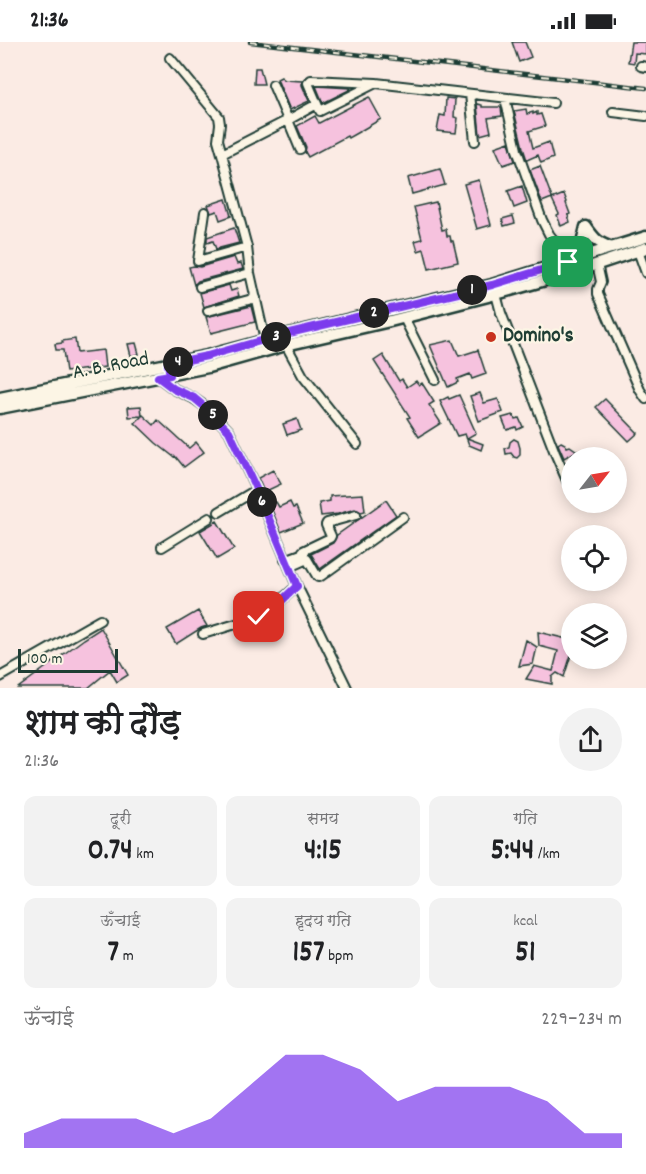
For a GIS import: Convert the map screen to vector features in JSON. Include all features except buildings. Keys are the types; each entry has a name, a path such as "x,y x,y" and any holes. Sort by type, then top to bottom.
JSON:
{"main road":[{"path":"575,265 586,227 597,241 614,253"},
{"name":"A. B. Road","path":"614,253 646,237"},
{"name":"A. B. Road","path":"0,398 173,369 404,318 496,294 596,258 642,249"},
{"name":"A. B. Road","path":"208,361 265,340 575,265"},
{"name":"A. B. Road","path":"0,408 158,377 173,369"}],"street":[{"path":"170,58 219,117 219,144 247,247 250,273 265,340"},
{"path":"376,83 321,111 308,83 311,81 376,83 553,103"},
{"path":"273,85 300,149"},
{"path":"470,94 475,141"},
{"path":"505,98 518,150 542,220 555,242"},
{"path":"222,154 317,104"},
{"path":"613,112 646,116"},
{"path":"205,212 198,261 247,247"},
{"path":"642,249 645,270"},
{"path":"596,258 601,282 598,294 646,399"},
{"path":"200,287 250,273"},
{"path":"496,294 501,313 561,467"},
{"path":"208,311 256,298"},
{"path":"404,318 435,380"},
{"path":"286,345 303,376 357,444"},
{"path":"158,377 174,389 194,398 229,431 297,586 347,688"},
{"path":"219,512 256,490"},
{"path":"356,515 327,523 330,538 303,551 318,577 403,517"},
{"path":"162,547 209,518"},
{"path":"287,563 305,556"},
{"path":"203,634 264,614 273,609 297,586"},
{"path":"0,677 100,620"}],"railway":[{"path":"250,42 646,88"}],"place":[{"name":"Domino's","path":"491,337"}],"route":[{"path":"259,617 273,609 297,586 229,431 194,398 174,389 158,377 170,375 168,364 492,285 568,262"}]}
